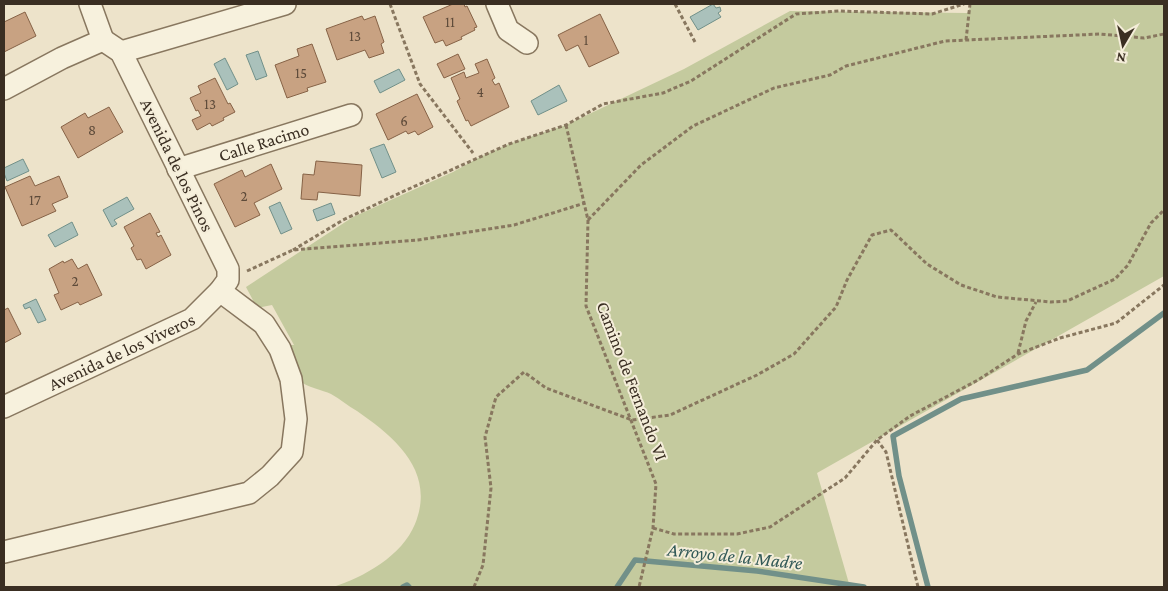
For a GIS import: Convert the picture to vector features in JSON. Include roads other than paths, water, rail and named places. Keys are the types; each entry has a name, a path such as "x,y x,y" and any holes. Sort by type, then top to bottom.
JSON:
{"street":[{"path":"90,4 103,40 121,52 285,4"},
{"path":"497,4 508,30 527,43"},
{"path":"4,89 62,58 103,40"},
{"name":"Avenida de los Pinos","path":"121,52 228,269 224,285"},
{"name":"Calle Racimo","path":"178,169 351,115"},
{"path":"4,552 249,492 270,476 292,452 296,419 291,379 280,349 264,324 224,285"},
{"name":"Avenida de los Viveros","path":"4,407 192,319 224,285"}],"water":[{"path":"713,4 716,8 720,7 721,11 718,13 721,17 698,30 690,17"},
{"path":"258,51 267,76 256,80 246,55"},
{"path":"225,58 238,84 227,90 214,64"},
{"path":"399,69 405,80 380,93 374,81"},
{"path":"559,85 567,101 538,115 531,101"},
{"path":"384,144 396,172 382,178 370,149"},
{"path":"23,159 29,171 7,181 4,168"},
{"path":"127,197 134,209 114,220 117,224 112,227 103,210"},
{"path":"280,202 292,229 281,234 269,207"},
{"path":"331,203 335,214 317,221 313,210"},
{"path":"72,222 78,235 55,247 48,235"},
{"path":"36,299 46,320 38,323 30,307 25,309 23,305"}],"waterway":[{"path":"928,587 899,476 893,436 961,399 1087,370 1164,313"},
{"name":"Arroyo de la Madre","path":"617,587 635,560 757,571 864,587"},
{"name":"Arroyo de la Madre","path":"403,587 407,585 409,587"}]}
